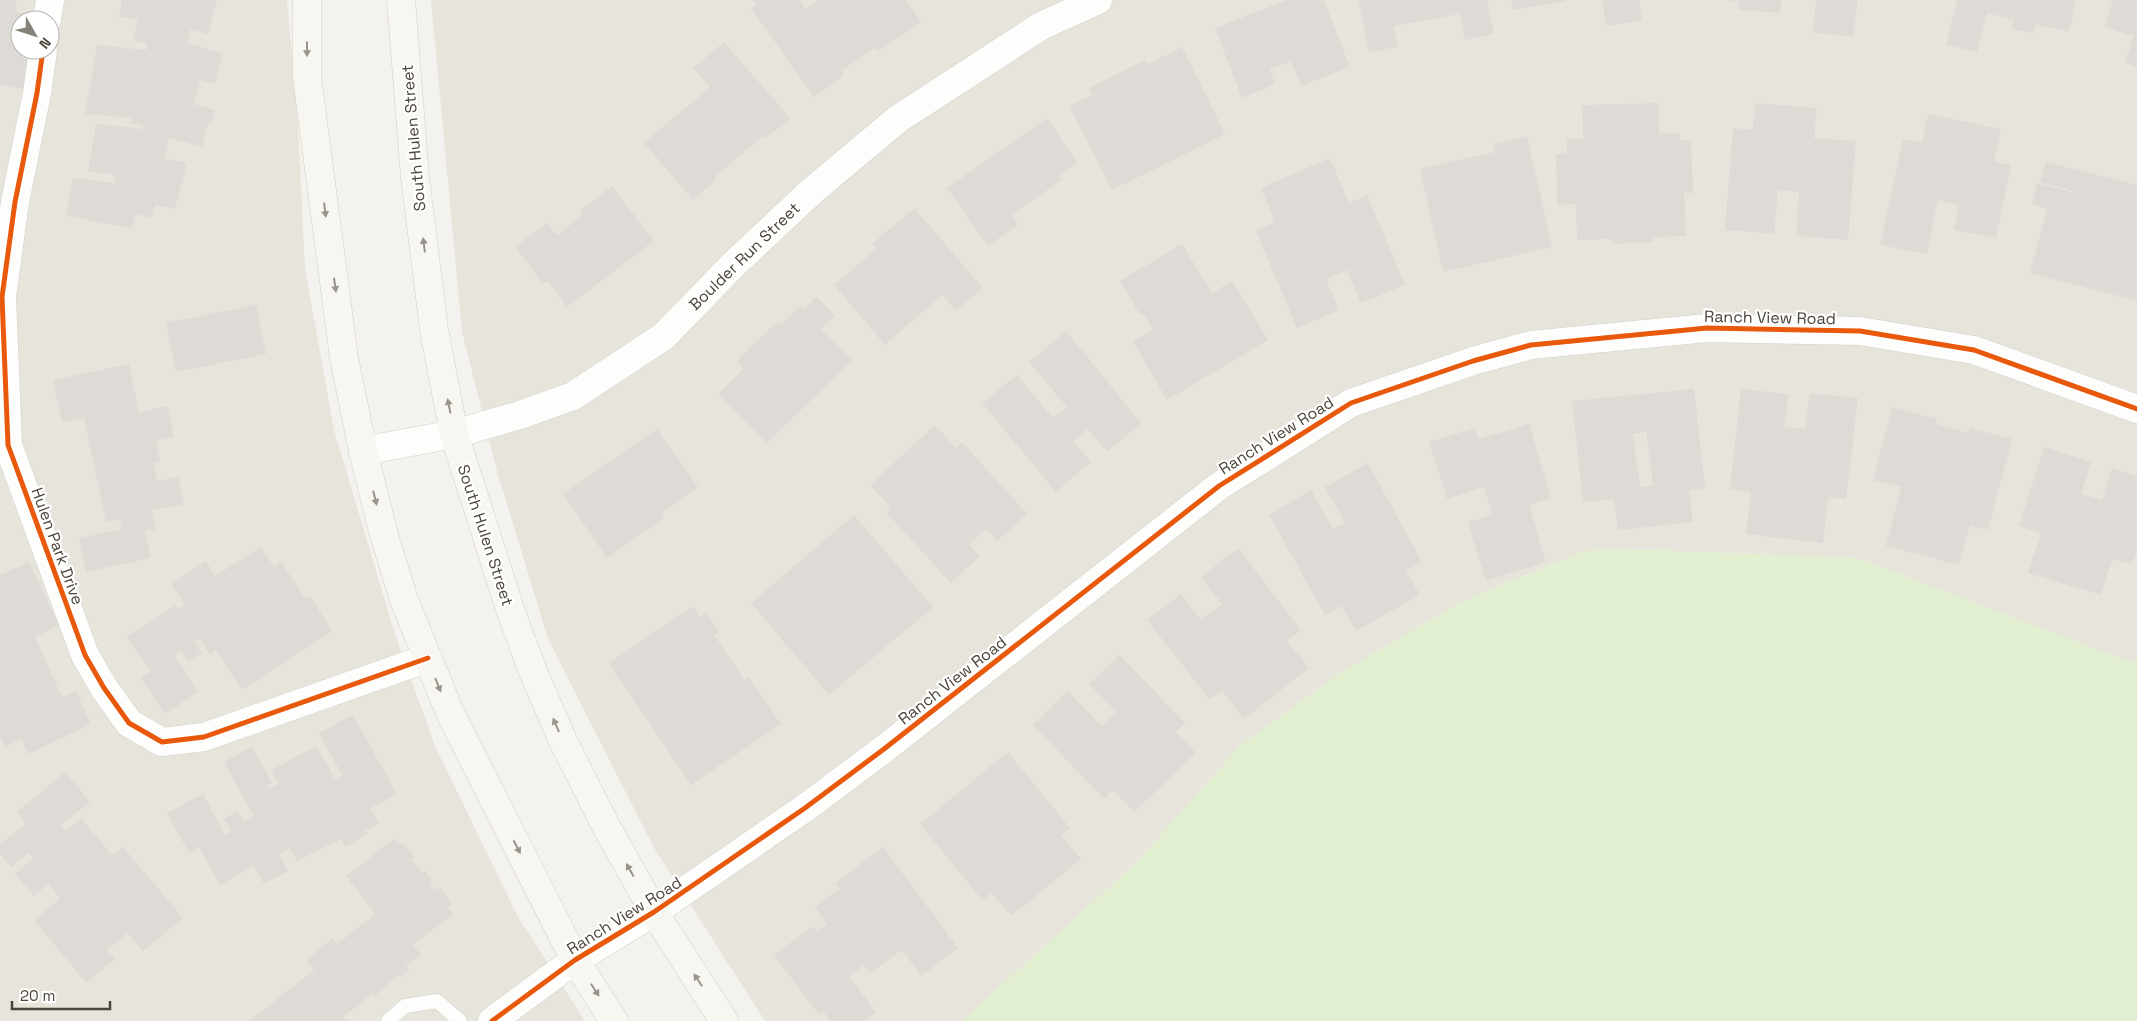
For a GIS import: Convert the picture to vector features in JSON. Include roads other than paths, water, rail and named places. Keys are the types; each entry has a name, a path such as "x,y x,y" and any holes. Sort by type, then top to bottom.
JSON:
{"main road":[{"path":"307,0 308,86 344,358 363,451 384,535 404,600 451,715 575,960 614,1021"},
{"name":"South Hulen Street","path":"401,0 417,187 434,330 454,434 510,609 532,669 564,743 654,912 724,1021"}],"street":[{"name":"Boulder Run Street","path":"363,451 454,434 520,415 573,396 664,336 733,265 813,190 898,119 1041,26 1098,0"},
{"name":"Hulen Park Drive","path":"41,60 15,202 2,298 8,444 85,655 104,688 129,722 162,742 204,737 428,658"},
{"name":"Ranch View Road","path":"492,1021 575,960 654,912 805,808 884,749 1219,486 1351,403 1464,364 1531,345 1707,328 1860,331 1974,350 2137,409"}],"lane":[{"path":"388,1021 405,1006 437,1001 460,1021"}]}
